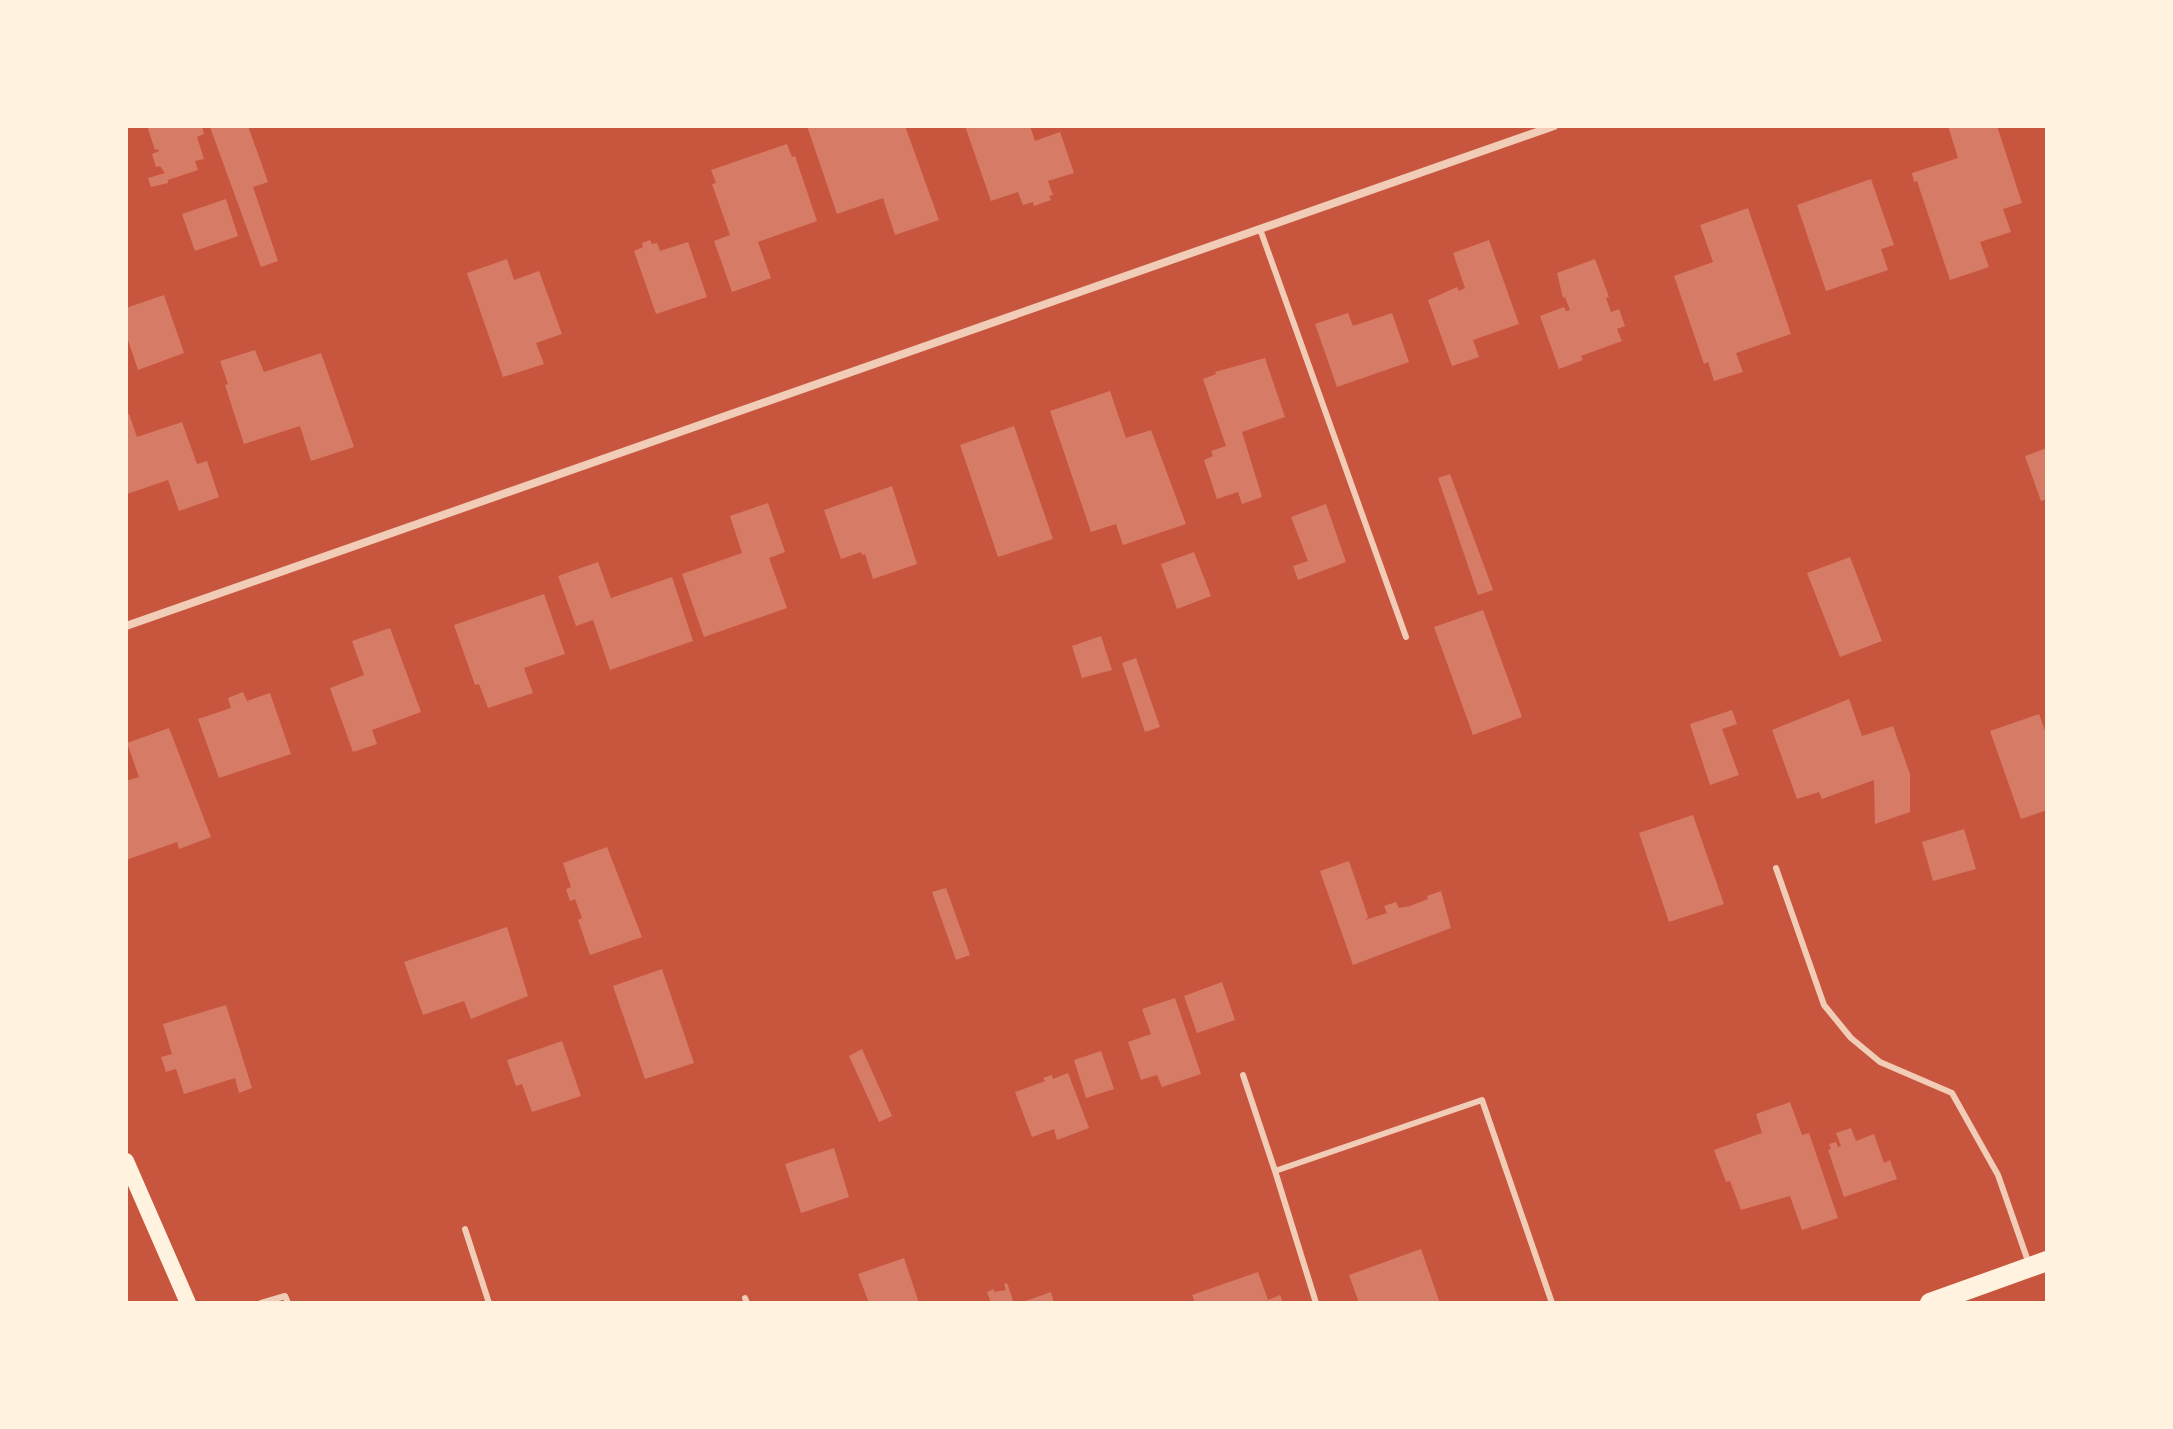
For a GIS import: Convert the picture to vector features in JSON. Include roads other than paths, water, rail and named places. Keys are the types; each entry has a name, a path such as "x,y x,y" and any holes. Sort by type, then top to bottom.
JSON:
{"main road":[{"path":"126,1161 188,1303"},
{"path":"1930,1303 2038,1264"}],"street":[{"path":"126,626 1554,126"}],"lane":[{"path":"1260,229 1406,637"},
{"path":"1776,868 1824,1005 1851,1038 1880,1062 1952,1093 1998,1175 2038,1264"},
{"path":"1243,1075 1316,1303"},
{"path":"1275,1171 1482,1100 1552,1303"},
{"path":"465,1229 489,1303"},
{"path":"261,1303 285,1296 288,1303"}]}
